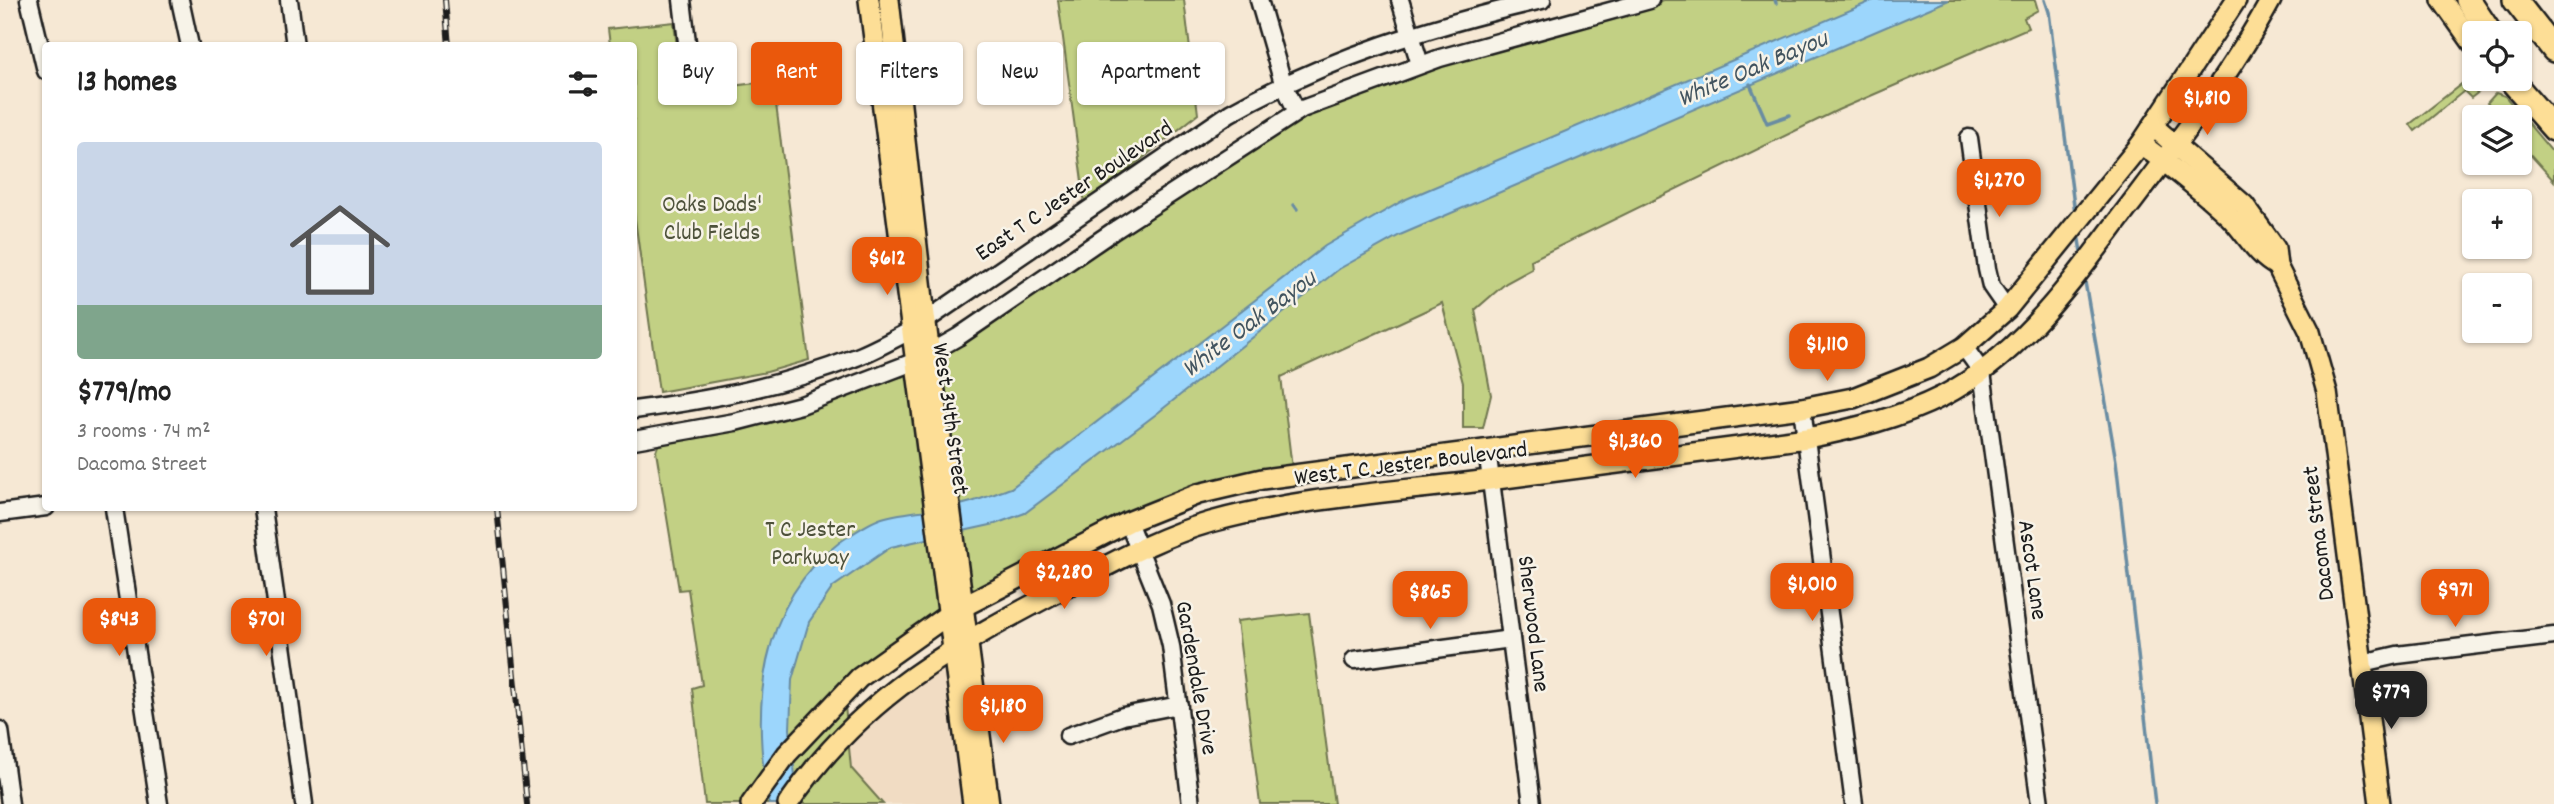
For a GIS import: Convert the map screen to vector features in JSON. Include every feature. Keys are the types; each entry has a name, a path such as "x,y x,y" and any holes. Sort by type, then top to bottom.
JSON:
{"highway":[{"path":"2468,0 2482,21"},
{"path":"2515,0 2554,50"},
{"path":"2532,85 2554,111"},
{"path":"2521,91 2554,129"}],"main road":[{"name":"West 34th Street","path":"869,0 897,144"},
{"name":"West 34th Street","path":"888,0 897,144 919,324 962,645 989,804"},
{"name":"West T C Jester Boulevard","path":"751,804 808,730 859,678 957,609 1128,522 1198,494 1262,479 1802,408 1866,393 1929,368 1964,347 2007,309 2141,144 2236,0"},
{"path":"2442,0 2462,28"},
{"name":"West T C Jester Boulevard","path":"788,804 807,776 847,731 904,679 1140,549 1208,523 1259,510 1807,438 1858,428 1903,414 1944,395 1982,372 2035,325 2217,91 2268,1"},
{"path":"2510,91 2554,144"},
{"name":"Dacoma Street","path":"2153,126 2245,205 2275,248 2277,266 2310,332 2328,392 2380,804"},
{"name":"Dacoma Street","path":"2141,144 2231,219 2262,258 2277,266"},
{"name":"West 34th Street","path":"962,645 973,804"},
{"path":"827,711 847,731"}],"street":[{"path":"29,0 42,54"},
{"path":"180,0 189,42"},
{"path":"289,0 294,42"},
{"path":"682,0 687,42"},
{"path":"1259,0 1283,83 1297,112"},
{"path":"1400,0 1420,64"},
{"path":"1542,0 1549,29"},
{"name":"East T C Jester Boulevard","path":"637,410 730,395 803,376 856,358 919,324 1230,113 1283,83 1410,36 1542,0"},
{"path":"637,439 735,422 819,399 924,356 1297,112 1420,64 1650,0"},
{"path":"1969,138 1987,269 1991,286 2007,309"},
{"path":"1102,202 1118,228"},
{"name":"Ascot Lane","path":"1964,347 1982,372 2040,804"},
{"path":"730,395 735,422"},
{"path":"1802,408 1854,804"},
{"name":"Sherwood Lane","path":"1488,450 1532,804"},
{"path":"0,513 42,508"},
{"path":"114,511 159,804"},
{"path":"263,511 304,804"},
{"name":"Gardendale Drive","path":"1128,522 1161,604 1179,705 1191,804"},
{"path":"2362,663 2397,655 2554,636"},
{"path":"1354,660 1511,639"},
{"path":"1068,736 1123,716 1179,705"},
{"path":"0,730 10,804"}],"shaded area":[{"path":"939,667 946,669 965,804 884,804 851,768 848,736"}],"green space":[{"path":"1058,0 1184,0 1189,42 1077,42 1077,105 1197,105 1198,114 1085,204"},
{"name":"T C Jester Parkway","path":"1663,0 2035,0 2038,10 2024,18 2028,28 1838,110 1531,260 1532,269 1506,283 1475,310 1491,395 1483,428 1463,428 1463,383 1442,303 1281,377 1292,468 1247,476 977,591 970,586 843,685 851,768 883,804 705,804 692,688 702,685 688,589 679,590 656,451 659,443 788,416 890,379 927,369 943,354 1286,123 1421,69"},
{"name":"Oaks Dads' Club Fields","path":"674,22 676,42 658,42 658,105 737,105 737,85 751,84 751,105 776,105 809,360 767,372 659,392 637,234 637,42 610,42 608,29"},
{"path":"2462,83 2464,91 2415,131 2410,124"},
{"path":"2464,91 2480,91 2471,98"},
{"path":"2496,93 2505,96 2513,105 2489,105 2487,103"},
{"path":"2532,128 2554,154 2554,181 2532,156"},
{"path":"1309,613 1334,804 1260,804 1237,621"}],"water":[{"name":"White Oak Bayou","path":"1874,0 1949,0 1400,235 1339,269 1155,415 1025,513 995,524 891,547 833,587 809,622 792,680 790,729 798,804 769,804 761,732 767,661 777,627 792,596 813,567 840,542 882,518 962,505 1011,488 1325,246 1404,200"}],"waterway":[{"path":"2045,0 2049,12 2075,213"},
{"name":"White Oak Bayou","path":"1750,84 1767,123 1790,115"},
{"path":"1294,205 1297,209"},
{"path":"2078,234 2082,258"},
{"path":"2084,276 2116,461 2155,804"}],"railway":[{"path":"445,0 449,42"},
{"path":"497,511 527,804"}]}
